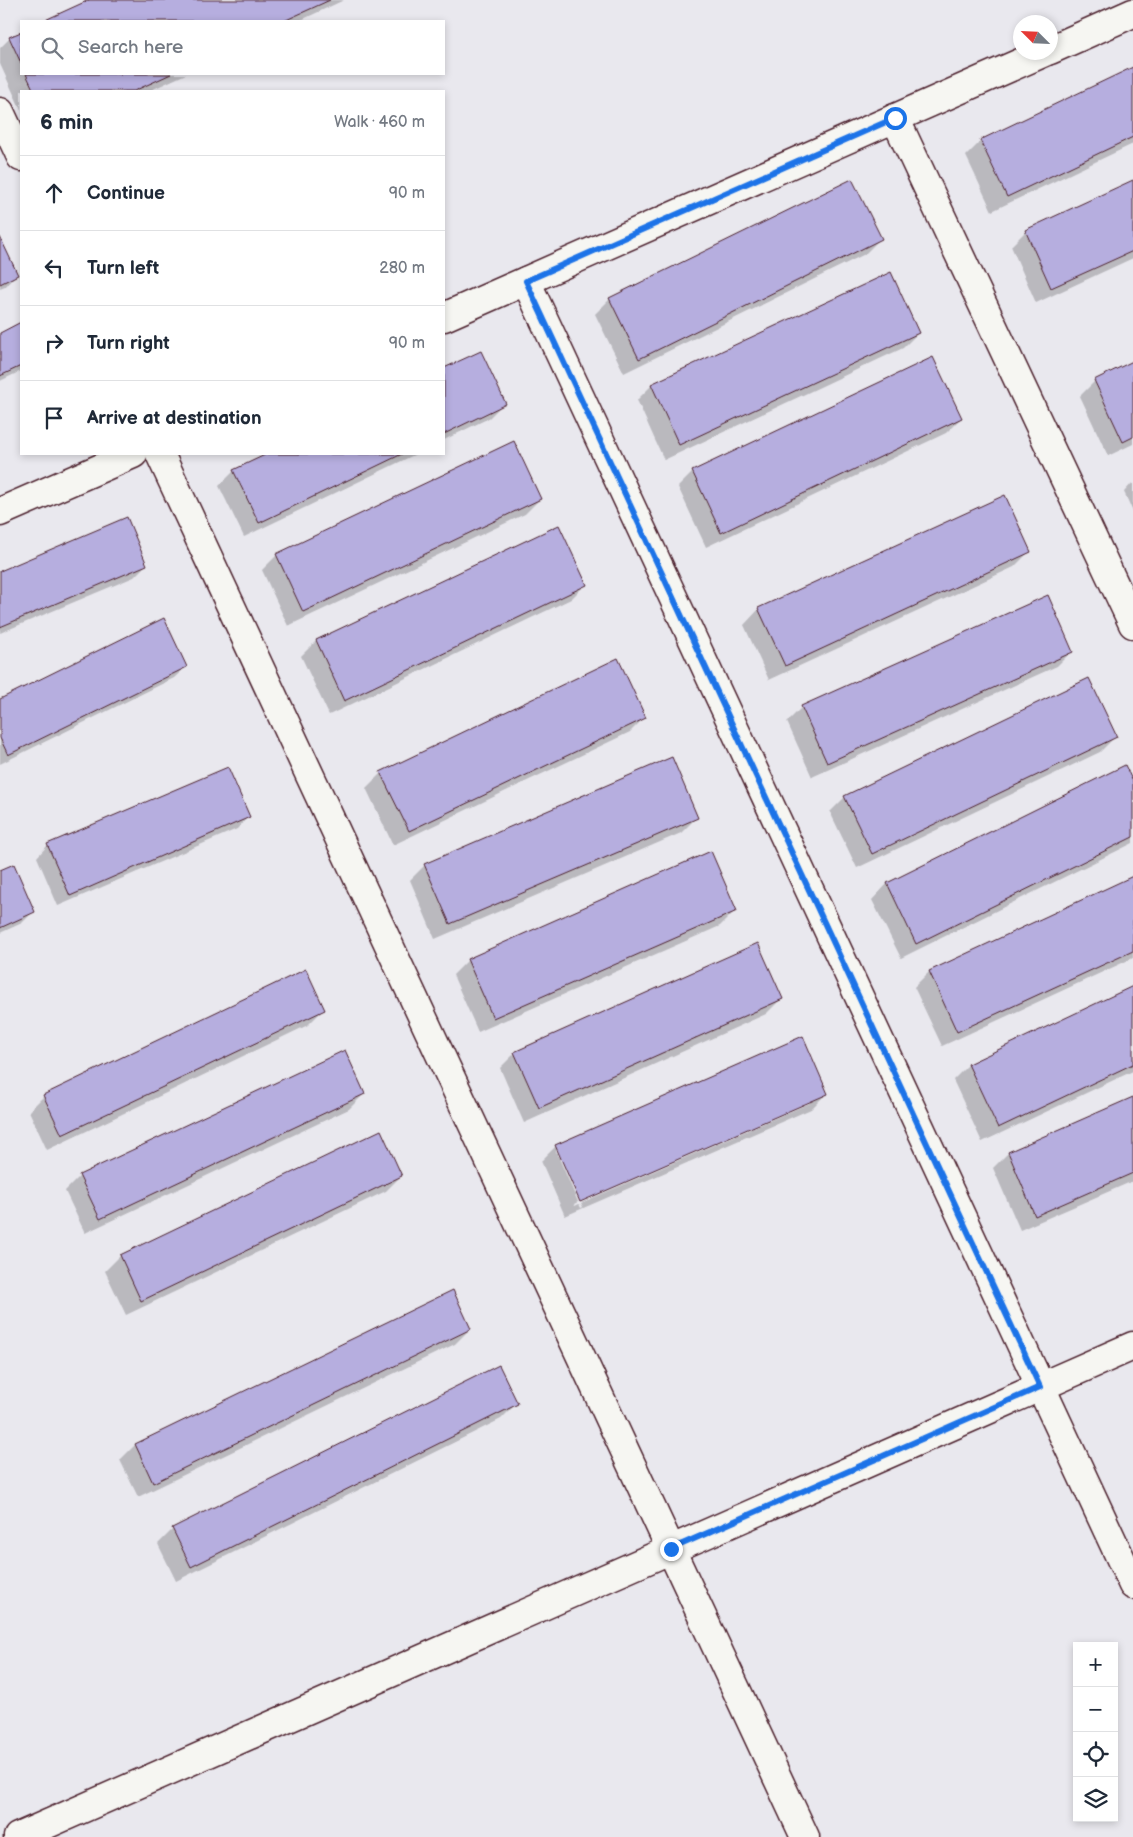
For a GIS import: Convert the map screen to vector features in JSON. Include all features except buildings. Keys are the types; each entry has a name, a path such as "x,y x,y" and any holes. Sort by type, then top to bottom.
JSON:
{"street":[{"path":"1058,47 1133,14"},
{"path":"445,317 1026,60"},
{"path":"0,112 20,155"},
{"path":"895,118 1133,624"},
{"path":"526,281 1133,1585"},
{"path":"0,512 131,455"},
{"path":"160,455 805,1837"},
{"path":"18,1837 1133,1346"}],"route":[{"path":"671,1549 1040,1387 526,281 895,118"}]}
